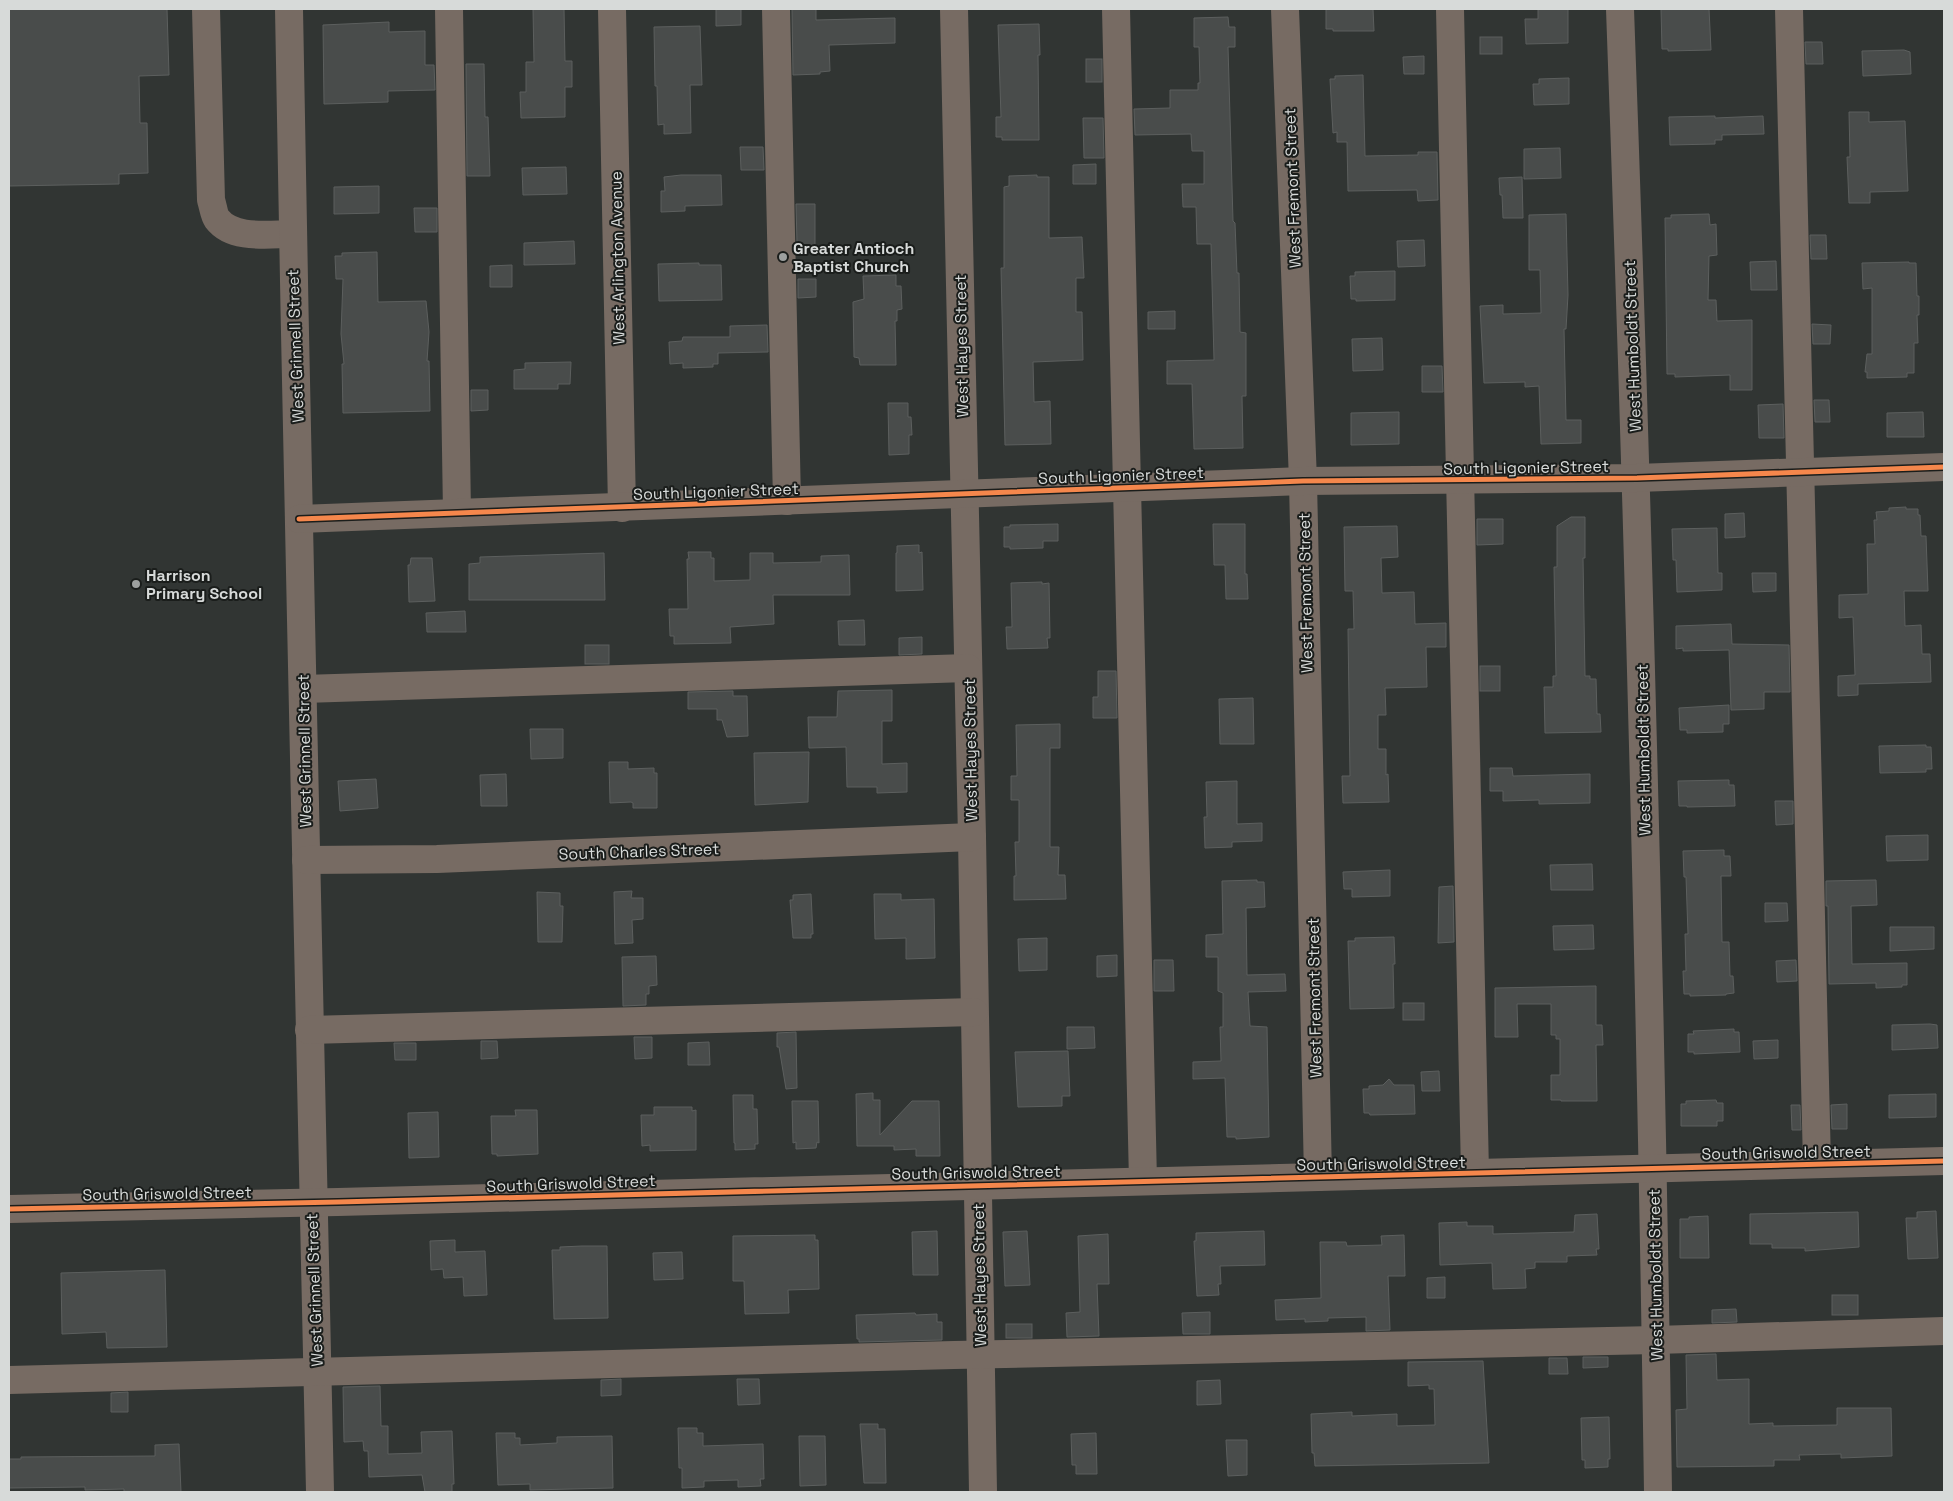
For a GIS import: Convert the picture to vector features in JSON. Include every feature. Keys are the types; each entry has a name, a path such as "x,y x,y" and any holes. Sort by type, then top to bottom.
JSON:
{"street":[{"path":"206,9 211,200 216,219 231,230 245,233 292,234"},
{"name":"West Grinnell Street","path":"289,9 312,1203 320,1492"},
{"path":"449,9 457,513"},
{"name":"West Arlington Avenue","path":"612,9 622,508"},
{"path":"776,9 787,501"},
{"name":"West Hayes Street","path":"954,9 972,837 983,1492"},
{"path":"1116,9 1143,1181"},
{"name":"West Fremont Street","path":"1285,9 1302,481 1318,1177"},
{"path":"1450,9 1475,1173"},
{"name":"West Humboldt Street","path":"1620,9 1637,478 1653,1168 1658,1492"},
{"path":"1789,9 1817,1164"},
{"name":"South Ligonier Street","path":"299,519 1302,481 1637,478 1944,467"},
{"path":"303,689 968,668"},
{"name":"South Charles Street","path":"306,860 437,859 972,837"},
{"path":"309,1030 974,1012"},
{"name":"South Griswold Street","path":"9,1209 312,1203 1944,1161"},
{"path":"9,1380 1656,1340 1944,1331"}],"building":[{"path":"9,9 167,9 169,75 139,76 140,123 147,123 148,173 119,174 119,184 9,186"},
{"path":"533,9 564,9 565,61 572,61 572,87 565,87 565,117 521,118 520,92 526,92 526,62 534,62"},
{"path":"716,9 741,9 741,25 716,26"},
{"path":"792,9 816,9 816,20 895,18 895,43 829,45 830,71 820,72 820,74 793,75"},
{"path":"1326,9 1373,9 1374,31 1333,31 1333,29 1326,29"},
{"path":"1538,9 1568,9 1568,43 1526,44 1525,19 1538,19"},
{"path":"1661,9 1709,9 1711,50 1668,51 1668,49 1662,49"},
{"path":"1228,17 1229,27 1235,27 1235,47 1228,47 1233,221 1235,223 1237,273 1239,273 1240,332 1246,333 1246,396 1242,396 1243,448 1194,449 1192,384 1167,384 1167,361 1214,360 1211,244 1197,244 1196,207 1183,207 1182,184 1204,184 1204,151 1192,151 1191,134 1135,135 1134,109 1170,108 1170,90 1198,90 1198,83 1200,83 1199,47 1194,47 1194,18"},
{"path":"389,22 389,32 425,31 425,65 434,65 435,90 388,91 388,102 324,104 323,25"},
{"path":"1039,24 1039,140 1002,140 1002,137 996,137 996,117 1001,117 998,25"},
{"path":"700,26 702,85 690,85 691,133 664,134 664,124 658,125 654,27"},
{"path":"1480,37 1502,37 1502,54 1480,54"},
{"path":"1805,42 1822,42 1823,64 1806,64"},
{"path":"1904,50 1910,52 1911,74 1863,76 1862,51"},
{"path":"1424,56 1424,74 1404,74 1403,57"},
{"path":"1086,59 1102,59 1102,82 1086,82"},
{"path":"466,64 484,64 485,117 488,117 490,176 467,176"},
{"path":"1363,75 1365,156 1418,155 1418,152 1437,152 1438,200 1418,201 1417,190 1348,191 1347,142 1337,142 1337,132 1333,133 1330,79 1335,79 1335,76"},
{"path":"1569,78 1569,104 1534,105 1533,84 1539,84 1539,79"},
{"path":"1849,112 1869,112 1869,122 1905,121 1908,191 1870,192 1870,203 1849,203 1847,157 1850,157"},
{"path":"1715,116 1715,118 1763,116 1764,134 1722,135 1722,140 1715,140 1715,144 1670,145 1669,117"},
{"path":"1083,118 1103,118 1104,158 1084,158"},
{"path":"740,147 763,147 764,170 741,170"},
{"path":"1560,148 1561,178 1524,179 1524,149"},
{"path":"1096,164 1096,184 1073,184 1073,165"},
{"path":"566,167 567,194 523,195 522,168"},
{"path":"721,175 722,205 685,206 685,211 661,212 661,191 665,191 664,177"},
{"path":"1037,175 1037,177 1049,177 1049,238 1082,237 1084,278 1076,278 1076,312 1082,312 1083,360 1033,362 1034,402 1050,401 1051,444 1005,445 1001,268 1004,268 1004,187 1009,186 1009,176"},
{"path":"1522,177 1523,218 1503,218 1499,178"},
{"path":"379,186 379,213 334,214 334,187"},
{"path":"796,204 815,204 815,245 800,246 797,243"},
{"path":"414,208 437,208 437,232 415,232"},
{"path":"1566,214 1568,295 1566,329 1564,329 1566,420 1581,420 1581,443 1541,444 1539,386 1525,387 1525,382 1484,383 1480,306 1503,305 1503,314 1541,313 1540,270 1529,270 1529,215"},
{"path":"1709,214 1710,225 1716,224 1717,255 1709,256 1708,300 1716,300 1717,321 1752,320 1752,390 1730,390 1730,375 1675,377 1675,374 1667,374 1665,218 1671,218 1671,215"},
{"path":"1810,235 1826,235 1827,259 1811,259"},
{"path":"1424,240 1425,266 1398,267 1397,241"},
{"path":"574,241 575,264 524,265 524,243"},
{"path":"377,252 378,302 426,301 429,332 427,361 429,361 430,411 343,413 342,364 344,364 341,334 343,279 336,279 335,256 342,256 342,253"},
{"path":"1776,261 1777,290 1751,290 1750,262"},
{"path":"699,263 699,265 721,265 722,300 659,301 658,264"},
{"path":"1862,263 1916,263 1917,296 1919,296 1919,315 1917,315 1918,343 1914,343 1914,373 1907,373 1907,377 1867,378 1867,372 1865,372 1867,354 1872,354 1872,288 1863,289"},
{"path":"512,265 512,287 490,287 490,266"},
{"path":"1395,271 1395,300 1356,301 1356,299 1351,299 1350,276 1355,276 1355,272"},
{"path":"896,275 896,286 901,286 902,309 897,310 897,321 895,321 896,365 860,365 859,358 854,357 853,302 864,299 863,276"},
{"path":"798,279 816,279 816,297 798,298"},
{"path":"1175,311 1175,329 1148,329 1148,312"},
{"path":"1812,324 1831,325 1830,344 1813,344"},
{"path":"767,325 768,352 718,353 718,364 713,364 713,367 683,368 683,363 670,364 669,342 682,341 683,337 730,337 730,326"},
{"path":"1382,338 1383,370 1353,371 1352,339"},
{"path":"571,362 570,384 558,384 558,389 514,389 514,370 525,369 525,363"},
{"path":"1422,366 1442,366 1443,392 1422,392"},
{"path":"471,390 488,390 488,410 471,411"},
{"path":"1814,400 1829,400 1830,422 1815,422"},
{"path":"888,403 908,403 908,417 911,417 912,435 909,435 909,454 889,455"},
{"path":"1783,404 1784,438 1759,438 1758,405"},
{"path":"1399,412 1399,444 1351,445 1351,413"},
{"path":"1923,412 1924,437 1887,437 1887,413"},
{"path":"1906,507 1906,509 1918,509 1921,536 1926,536 1928,591 1904,591 1905,626 1921,625 1922,654 1930,654 1931,682 1858,684 1858,695 1838,696 1838,676 1855,675 1853,617 1839,618 1839,595 1868,594 1867,544 1875,544 1874,520 1877,520 1876,512 1889,511 1889,508"},
{"path":"1744,513 1745,537 1725,538 1725,514"},
{"path":"1571,517 1585,517 1585,558 1583,558 1585,676 1590,676 1590,679 1596,679 1597,714 1600,714 1601,732 1545,733 1544,687 1553,687 1553,676 1556,676 1554,567 1557,567 1557,526"},
{"path":"1477,519 1503,519 1503,544 1477,545"},
{"path":"1058,524 1058,541 1043,541 1043,548 1010,549 1010,547 1004,547 1004,527 1010,527 1010,525"},
{"path":"1213,524 1245,524 1245,574 1247,574 1248,599 1226,599 1225,565 1214,565"},
{"path":"1397,526 1398,557 1381,558 1382,593 1414,592 1415,624 1446,623 1446,647 1426,647 1427,687 1385,688 1386,715 1378,715 1378,749 1386,749 1389,802 1343,803 1342,776 1350,776 1348,629 1354,629 1353,591 1345,591 1344,527"},
{"path":"1717,528 1718,573 1722,573 1722,590 1677,592 1676,560 1673,560 1672,529"},
{"path":"919,545 919,553 922,552 923,590 896,591 897,546"},
{"path":"688,552 711,552 711,558 714,558 714,581 750,580 750,553 773,553 773,563 821,562 821,556 849,555 850,595 773,595 774,624 730,627 731,643 674,644 674,636 670,636 669,609 688,609"},
{"path":"604,553 605,600 469,600 469,564 480,563 480,557"},
{"path":"411,558 432,558 435,601 409,602 408,565 410,565"},
{"path":"1752,573 1776,573 1776,591 1753,592"},
{"path":"1042,582 1042,584 1049,583 1050,638 1047,638 1048,648 1007,649 1006,627 1012,627 1011,583"},
{"path":"465,611 466,632 427,632 426,613"},
{"path":"864,620 865,645 839,645 838,621"},
{"path":"1731,624 1732,644 1789,645 1790,692 1764,692 1764,709 1731,710 1729,650 1683,651 1683,648 1676,649 1676,626"},
{"path":"922,637 922,654 899,655 899,638"},
{"path":"585,645 609,645 609,664 585,664"},
{"path":"1480,666 1500,666 1500,691 1480,691"},
{"path":"1098,671 1116,671 1117,718 1093,718 1093,697 1098,697"},
{"path":"892,690 892,721 882,721 882,764 907,763 907,792 877,793 877,787 847,787 846,747 809,748 808,717 837,717 838,691"},
{"path":"733,691 733,696 747,696 748,736 727,737 722,720 717,720 717,709 688,709 688,692"},
{"path":"1253,698 1254,744 1220,744 1219,699"},
{"path":"1729,705 1729,724 1723,724 1723,732 1687,733 1687,730 1680,730 1679,708"},
{"path":"1060,724 1060,748 1050,748 1050,847 1059,847 1058,875 1065,875 1066,899 1014,900 1014,876 1016,876 1015,842 1019,842 1019,800 1011,800 1011,776 1017,776 1016,725"},
{"path":"530,729 563,729 563,758 531,759"},
{"path":"1926,745 1926,747 1931,747 1932,769 1926,769 1926,772 1880,773 1879,746"},
{"path":"809,752 808,802 755,805 754,753"},
{"path":"609,762 628,762 628,769 654,768 654,773 657,773 657,808 633,808 633,803 631,802 610,803"},
{"path":"1490,768 1512,768 1513,776 1590,774 1590,803 1539,804 1539,800 1503,801 1503,791 1490,791"},
{"path":"506,774 507,806 481,806 480,775"},
{"path":"376,779 378,808 340,811 338,781"},
{"path":"1729,780 1729,785 1734,785 1735,806 1679,806 1678,781"},
{"path":"1237,781 1237,824 1262,823 1262,841 1232,842 1232,847 1205,848 1204,817 1207,817 1206,782"},
{"path":"1775,801 1793,801 1793,824 1776,825"},
{"path":"1928,835 1928,860 1887,861 1886,836"},
{"path":"1724,850 1724,856 1730,856 1731,876 1721,876 1722,942 1729,942 1730,976 1733,976 1734,993 1690,996 1690,994 1684,994 1683,971 1686,971 1685,934 1688,934 1683,851"},
{"path":"1592,864 1593,890 1551,890 1550,865"},
{"path":"1390,870 1390,896 1352,897 1352,889 1344,889 1343,872"},
{"path":"1257,880 1257,882 1264,882 1265,907 1246,908 1247,975 1285,974 1286,991 1248,992 1250,1026 1267,1027 1269,1137 1236,1139 1236,1137 1227,1137 1225,1078 1193,1079 1193,1062 1221,1061 1220,1027 1223,1027 1223,993 1218,991 1218,957 1206,957 1206,935 1223,934 1222,881"},
{"path":"1876,880 1877,905 1851,906 1852,964 1907,963 1907,985 1902,985 1902,987 1876,988 1876,983 1829,984 1826,881"},
{"path":"1453,886 1454,942 1438,943 1439,887"},
{"path":"632,891 631,898 643,898 643,919 632,920 633,943 615,944 614,892"},
{"path":"537,892 560,893 560,906 563,906 562,942 538,942"},
{"path":"811,894 813,934 811,934 811,938 793,938 790,900 793,900 793,895"},
{"path":"874,894 901,894 901,900 934,899 935,958 906,959 906,938 875,939"},
{"path":"1765,903 1787,903 1788,921 1765,922"},
{"path":"1593,925 1594,949 1554,950 1553,926"},
{"path":"1890,927 1934,927 1934,949 1890,951"},
{"path":"1394,937 1394,1008 1350,1009 1348,941 1355,941 1355,938"},
{"path":"1047,938 1047,970 1019,971 1018,939"},
{"path":"1117,955 1117,976 1097,977 1097,956"},
{"path":"656,956 657,985 649,986 649,994 646,994 646,1005 623,1006 622,957"},
{"path":"1154,960 1173,960 1174,991 1154,991"},
{"path":"1796,960 1797,981 1777,982 1776,961"},
{"path":"1596,986 1596,1025 1602,1025 1603,1045 1596,1045 1597,1101 1551,1100 1551,1075 1560,1075 1560,1039 1556,1039 1556,1035 1551,1035 1551,1004 1517,1004 1518,1037 1495,1037 1495,988"},
{"path":"1403,1003 1424,1003 1424,1020 1403,1020"},
{"path":"1892,1025 1937,1025 1938,1048 1892,1050"},
{"path":"1067,1027 1094,1027 1095,1048 1067,1049"},
{"path":"1734,1029 1734,1032 1739,1032 1740,1052 1694,1054 1694,1052 1688,1052 1688,1034 1694,1034 1693,1031"},
{"path":"796,1032 797,1088 786,1089 779,1047 777,1047 777,1033"},
{"path":"634,1037 652,1037 652,1058 635,1059"},
{"path":"1778,1040 1778,1058 1754,1059 1753,1041"},
{"path":"481,1041 497,1041 498,1058 481,1059"},
{"path":"709,1042 710,1065 688,1065 688,1043"},
{"path":"394,1043 416,1043 416,1060 395,1060"},
{"path":"1068,1051 1070,1096 1062,1096 1062,1106 1018,1107 1015,1052"},
{"path":"1439,1071 1440,1091 1422,1091 1421,1072"},
{"path":"1389,1079 1394,1085 1414,1085 1415,1114 1370,1115 1369,1113 1364,1113 1363,1089 1369,1089 1369,1086 1383,1085"},
{"path":"873,1093 873,1100 880,1100 880,1135 912,1101 939,1101 940,1156 916,1156 916,1149 894,1150 894,1146 857,1146 856,1094"},
{"path":"1936,1094 1936,1117 1889,1118 1889,1095"},
{"path":"733,1095 753,1095 753,1109 757,1109 758,1144 755,1144 755,1149 735,1150"},
{"path":"1716,1100 1717,1103 1723,1103 1723,1121 1717,1121 1717,1126 1681,1126 1681,1104 1686,1104 1686,1101"},
{"path":"792,1101 818,1101 819,1143 817,1142 816,1148 796,1149 796,1142 793,1143"},
{"path":"1847,1104 1847,1129 1832,1129 1831,1105"},
{"path":"1791,1105 1800,1105 1801,1130 1792,1130"},
{"path":"654,1107 692,1107 692,1111 696,1110 696,1150 650,1151 650,1145 642,1146 641,1115 654,1115"},
{"path":"515,1110 537,1110 538,1154 497,1156 497,1154 492,1154 491,1116 516,1116"},
{"path":"438,1112 439,1157 409,1158 408,1113"},
{"path":"1936,1211 1938,1258 1908,1259 1906,1218 1917,1218 1917,1212"},
{"path":"1858,1212 1859,1247 1805,1251 1805,1248 1772,1248 1772,1244 1750,1244 1750,1214"},
{"path":"1597,1214 1599,1249 1596,1249 1597,1255 1567,1256 1567,1262 1535,1262 1535,1268 1525,1269 1526,1288 1493,1289 1492,1263 1440,1265 1439,1223 1467,1222 1467,1226 1493,1226 1493,1234 1574,1232 1575,1215"},
{"path":"1708,1216 1709,1258 1680,1258 1680,1219"},
{"path":"937,1231 938,1275 913,1275 912,1232"},
{"path":"1027,1231 1030,1285 1005,1286 1003,1232"},
{"path":"1264,1231 1265,1265 1220,1266 1221,1284 1218,1284 1219,1295 1197,1296 1194,1241 1196,1241 1196,1233"},
{"path":"1108,1234 1109,1284 1097,1284 1099,1336 1067,1337 1066,1313 1080,1312 1078,1236"},
{"path":"815,1235 815,1240 818,1240 819,1289 788,1290 789,1313 745,1314 744,1281 733,1281 733,1236"},
{"path":"1404,1235 1405,1276 1388,1276 1390,1330 1366,1331 1366,1317 1328,1318 1328,1321 1305,1322 1305,1319 1276,1320 1275,1300 1321,1298 1320,1242 1346,1242 1347,1246 1382,1245 1381,1236"},
{"path":"455,1240 455,1252 485,1251 487,1295 464,1296 463,1277 444,1278 443,1269 431,1270 430,1241"},
{"path":"607,1246 608,1318 554,1319 552,1250 560,1250 560,1247"},
{"path":"682,1252 683,1279 654,1280 653,1253"},
{"path":"165,1270 167,1347 107,1348 106,1332 62,1334 61,1273"},
{"path":"1445,1277 1445,1298 1427,1298 1427,1278"},
{"path":"1832,1295 1858,1295 1858,1315 1832,1315"},
{"path":"1736,1309 1737,1322 1712,1323 1712,1310"},
{"path":"1210,1312 1210,1334 1183,1334 1182,1313"},
{"path":"915,1313 916,1315 937,1314 937,1322 942,1322 942,1340 859,1342 859,1339 857,1339 856,1315"},
{"path":"1006,1324 1032,1324 1032,1338 1006,1338"},
{"path":"1716,1354 1717,1380 1749,1379 1749,1424 1773,1423 1773,1426 1837,1425 1837,1408 1891,1408 1892,1456 1841,1458 1841,1454 1799,1455 1800,1460 1774,1460 1774,1466 1677,1467 1676,1410 1687,1409 1686,1355"},
{"path":"1583,1357 1608,1357 1608,1367 1583,1368"},
{"path":"1549,1358 1567,1358 1568,1374 1549,1374"},
{"path":"1483,1361 1489,1463 1315,1466 1314,1453 1312,1453 1311,1414 1352,1412 1352,1416 1397,1414 1397,1426 1435,1425 1434,1389 1429,1389 1429,1385 1408,1386 1408,1362"},
{"path":"621,1379 621,1395 601,1396 601,1380"},
{"path":"737,1379 759,1379 760,1404 738,1405"},
{"path":"1220,1380 1221,1404 1197,1405 1197,1381"},
{"path":"380,1386 381,1426 388,1426 388,1454 422,1453 421,1432 452,1431 454,1484 452,1484 452,1492 425,1492 422,1475 369,1477 368,1451 364,1451 363,1441 344,1442 343,1387"},
{"path":"128,1392 128,1412 111,1412 111,1393"},
{"path":"1609,1417 1610,1459 1608,1459 1608,1467 1585,1468 1585,1460 1582,1460 1581,1418"},
{"path":"860,1424 878,1424 878,1429 885,1429 886,1483 864,1483"},
{"path":"678,1428 697,1428 697,1433 703,1433 703,1446 763,1444 764,1479 760,1479 761,1486 738,1487 738,1480 704,1481 704,1487 682,1488 682,1468 679,1468"},
{"path":"496,1433 515,1433 515,1438 520,1438 520,1445 557,1443 557,1437 612,1436 613,1488 530,1490 530,1484 498,1485"},
{"path":"1096,1433 1097,1474 1076,1474 1076,1465 1072,1465 1071,1434"},
{"path":"799,1436 825,1436 826,1485 800,1486"},
{"path":"1226,1440 1247,1440 1247,1475 1228,1476"},
{"path":"179,1444 181,1492 124,1492 124,1489 85,1490 85,1487 9,1488 9,1459 21,1459 21,1457 155,1456 155,1445"}],"cycle path":[{"path":"299,519 1303,481 1637,478 1944,467"},
{"path":"9,1209 1944,1161"}],"place":[{"name":"Greater Antioch Baptist Church","path":"783,257"},
{"name":"Harrison Primary School","path":"136,584"}]}
